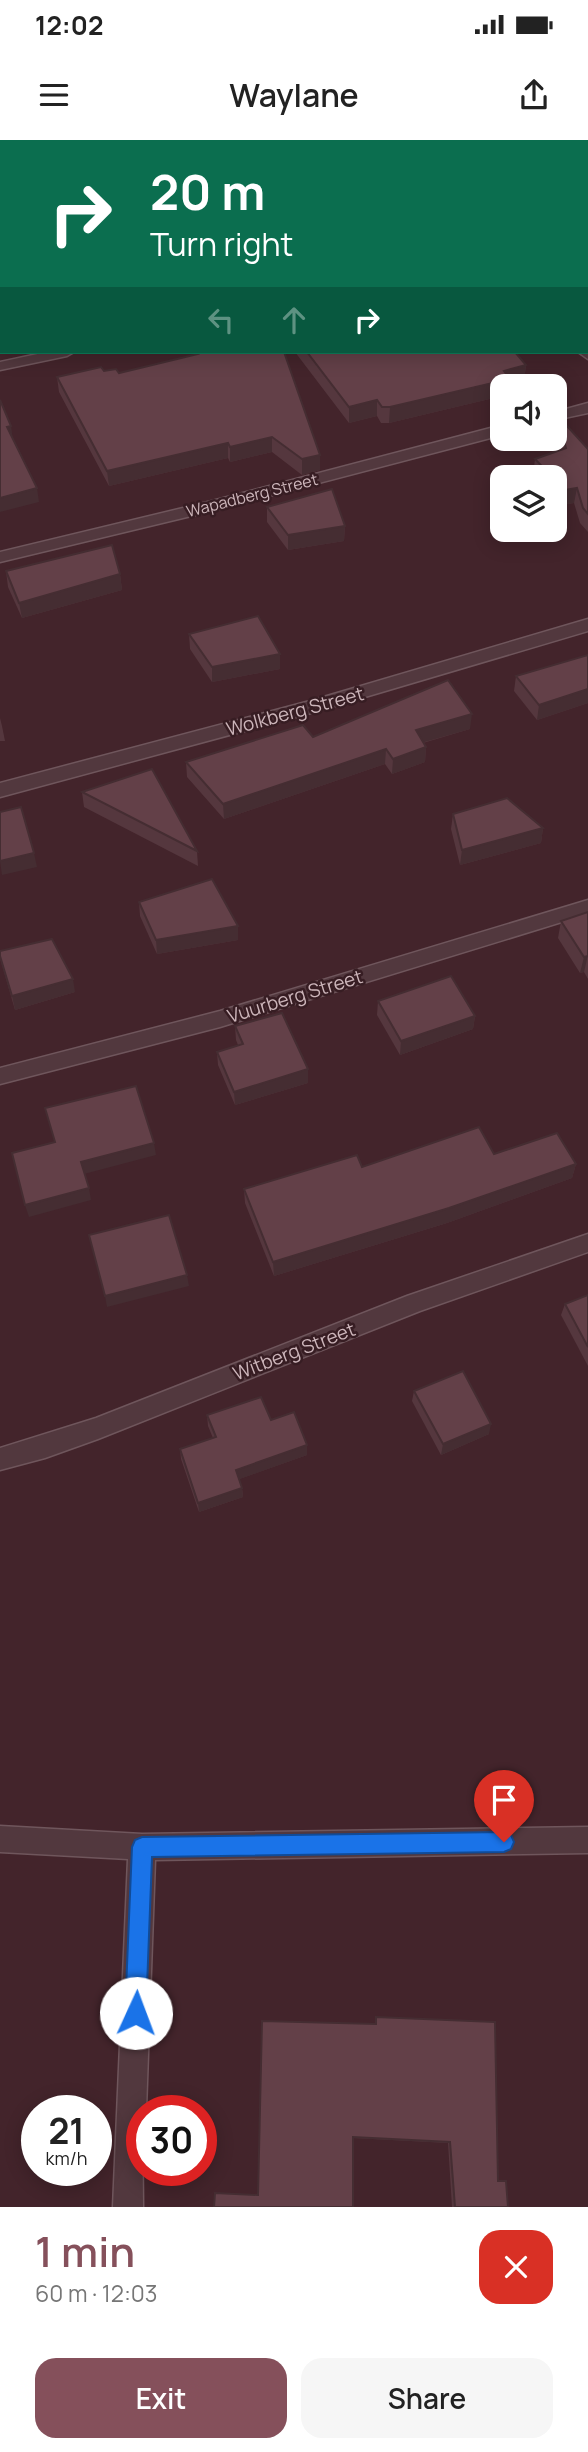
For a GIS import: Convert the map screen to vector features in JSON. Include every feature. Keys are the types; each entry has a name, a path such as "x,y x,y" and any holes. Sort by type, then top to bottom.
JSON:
{"street":[{"path":"0,366 57,354"},
{"path":"567,413 588,408"},
{"name":"Wapadberg Street","path":"0,557 212,506 490,433"},
{"name":"Wolkberg Street","path":"0,790 311,707 588,625"},
{"name":"Vuurberg Street","path":"0,1076 220,1019 588,906"},
{"name":"Witberg Street","path":"0,1458 56,1443 415,1303 588,1243"},
{"path":"0,1839 142,1847 588,1840"},
{"path":"128,2207 142,1847"}],"building":[{"path":"198,354 285,354 320,455 302,459 272,437 230,447 228,443 107,471 57,377 101,367 104,371 116,369 119,373"},
{"path":"309,354 517,354 526,365 504,371 506,374 490,374 490,384 390,407 382,407 377,400 349,407"},
{"path":"0,400 11,426 7,427 37,488 0,498"},
{"path":"567,426 588,449 588,514 583,508 577,488 567,490 567,465 541,465 535,459 558,451 567,451"},
{"path":"332,489 345,526 288,535 267,507"},
{"path":"112,545 120,574 19,603 6,571"},
{"path":"258,616 280,654 212,667 189,634"},
{"path":"588,655 588,689 539,705 516,676"},
{"path":"448,680 472,714 416,730 426,747 393,759 386,749 223,804 186,762 303,725 313,737"},
{"path":"152,769 197,851 82,792"},
{"path":"507,798 543,828 462,850 453,814"},
{"path":"21,807 34,853 0,861 0,812"},
{"path":"212,879 238,926 156,940 139,902"},
{"path":"588,912 588,956 584,957 561,921"},
{"path":"52,939 73,979 12,996 0,951"},
{"path":"451,976 475,1016 401,1041 378,1001"},
{"path":"282,1013 308,1069 234,1092 217,1052 243,1044 235,1026"},
{"path":"136,1086 154,1143 81,1162 89,1188 25,1205 12,1153 55,1142 45,1108"},
{"path":"479,1127 494,1154 557,1133 576,1164 449,1208 273,1262 244,1189 357,1155 362,1167"},
{"path":"169,1215 187,1275 105,1296 89,1235"},
{"path":"588,1295 588,1347 565,1304"},
{"path":"463,1371 491,1424 443,1444 414,1391"},
{"path":"261,1397 271,1420 294,1412 307,1445 236,1470 242,1488 198,1503 180,1449 216,1437 207,1415"},
{"path":"376,2017 495,2022 498,2181 506,2181 508,2207 455,2207 450,2142 353,2137 353,2207 214,2207 215,2193 258,2195 262,2021 376,2024"}],"route":[{"path":"136,2013 142,1847 504,1842"}]}
